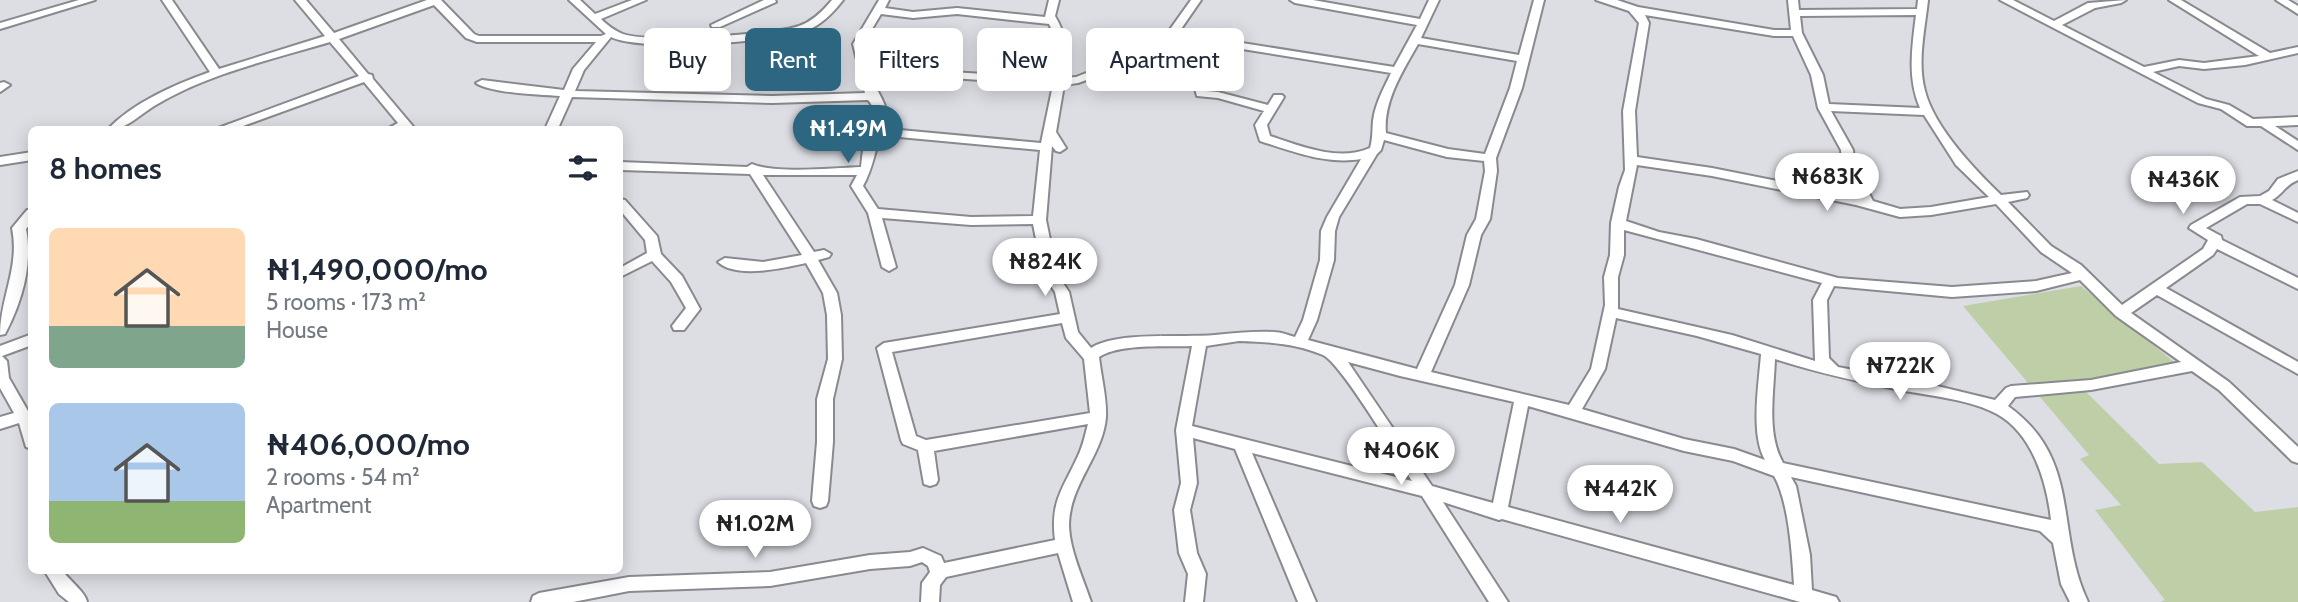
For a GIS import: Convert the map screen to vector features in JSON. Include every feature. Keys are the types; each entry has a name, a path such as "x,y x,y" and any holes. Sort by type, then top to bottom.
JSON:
{"street":[{"path":"0,26 90,0"},
{"path":"167,0 216,73"},
{"path":"300,0 407,126"},
{"path":"119,126 162,96 216,73 435,0 470,36 477,39 773,36 802,29 821,18 838,0"},
{"path":"574,0 609,36"},
{"path":"594,18 640,0"},
{"path":"716,25 763,7 771,2 769,0"},
{"path":"1049,19 1054,0"},
{"path":"1072,81 1103,70 1155,59 1196,0"},
{"path":"1294,0 1424,23"},
{"path":"1300,342 1310,320 1327,260 1330,224 1377,146 1380,135 1377,127 1398,71 1434,0"},
{"path":"1422,375 1462,285 1474,235 1483,219 1491,171 1490,159 1524,59 1539,0"},
{"path":"1601,0 1637,10 1774,33 1797,33"},
{"path":"1793,0 1797,33 1817,75 1824,107 1847,150 1848,164 1868,205"},
{"path":"2005,0 2202,101 2225,107 2251,123 2271,126 2298,121"},
{"path":"2055,25 2092,5 2121,0"},
{"path":"2174,0 2269,57"},
{"path":"2281,0 2298,11"},
{"path":"867,28 881,5 913,15 957,11 1049,19 1056,28"},
{"path":"1795,13 1922,6 1916,57 1919,92 1928,112 1960,162 2046,249 2081,275 2121,313 2224,386 2298,457"},
{"path":"1572,413 1598,369 1610,312 1611,277 1616,255 1618,223 1631,160 1629,111 1644,23 1637,10"},
{"path":"552,126 579,69 609,36"},
{"path":"1413,40 1524,59"},
{"path":"1271,109 1218,95 1201,94 1200,85 1226,46 1297,53 1398,71"},
{"path":"2145,70 2179,62 2204,66 2245,62 2298,50"},
{"path":"230,126 368,77"},
{"path":"482,83 532,93 749,100 873,96"},
{"path":"871,91 881,112 880,127 870,146 859,180 859,192 874,213 889,267"},
{"path":"1056,91 1046,147 1039,220 1050,274 1062,292 1071,334 1091,357 1098,417 1084,462 1066,494 1061,524 1064,545 1082,602"},
{"path":"1278,97 1261,125 1264,138 1325,155 1351,157 1371,153"},
{"path":"1824,107 1928,112"},
{"path":"2271,126 2298,146"},
{"path":"880,127 899,134 1046,147"},
{"path":"1050,132 1060,148"},
{"path":"1380,135 1447,153 1490,159"},
{"path":"0,161 28,157"},
{"path":"1631,160 1712,172 1900,213 1915,213 2023,195"},
{"path":"623,166 752,168 794,172 864,171"},
{"path":"752,168 817,256 830,293 834,315 835,359 825,399 825,442 820,501"},
{"path":"2262,200 2273,194 2282,182 2298,175"},
{"path":"2121,313 2208,252 2216,239 2196,228 2245,200 2262,200 2298,218"},
{"path":"623,206 652,239 654,255 677,279 693,309 679,326"},
{"path":"874,213 971,221 1039,220"},
{"path":"0,330 25,263 19,228 28,218"},
{"path":"1618,223 1829,282 1952,292 2036,286 2081,275"},
{"path":"2214,242 2298,284"},
{"path":"623,271 654,255"},
{"path":"725,262 747,268 775,267 817,256"},
{"path":"1822,365 1820,300 1829,282"},
{"path":"2157,289 2298,369"},
{"path":"1610,312 1686,328 1822,365 1939,391 1997,408 2007,414 2039,451 2057,492 2051,520 2061,540 2068,582 2079,602"},
{"path":"1068,317 884,348 909,440 925,446 1098,417"},
{"path":"1091,357 1094,352 1110,346 1239,336 1300,342 1522,399 1684,445 1734,454 1781,470 2051,520"},
{"path":"0,352 28,341"},
{"path":"1194,602 1196,575 1188,552 1182,510 1189,483 1184,430 1200,341"},
{"path":"1768,351 1765,425 1768,452 1788,486 1801,555 1804,596"},
{"path":"1331,352 1352,376 1499,602"},
{"path":"0,362 2,378 28,423"},
{"path":"1997,408 2011,392 2091,385 2195,365"},
{"path":"1499,513 1522,399"},
{"path":"0,423 28,423"},
{"path":"1184,430 1426,491 1830,602"},
{"path":"1241,445 1307,602"},
{"path":"925,446 930,480"},
{"path":"1734,454 1768,452"},
{"path":"929,602 931,583 939,573 1064,545"},
{"path":"539,601 629,584 770,579 923,555 935,561 939,573"},
{"path":"55,574 65,589 79,600"}],"green space":[{"path":"2081,286 2179,366 2076,382 2159,464 2202,462 2255,512 2298,507 2298,602 2160,602 2165,600 2095,510 2121,505 2080,459 2089,455 1963,306"}]}
